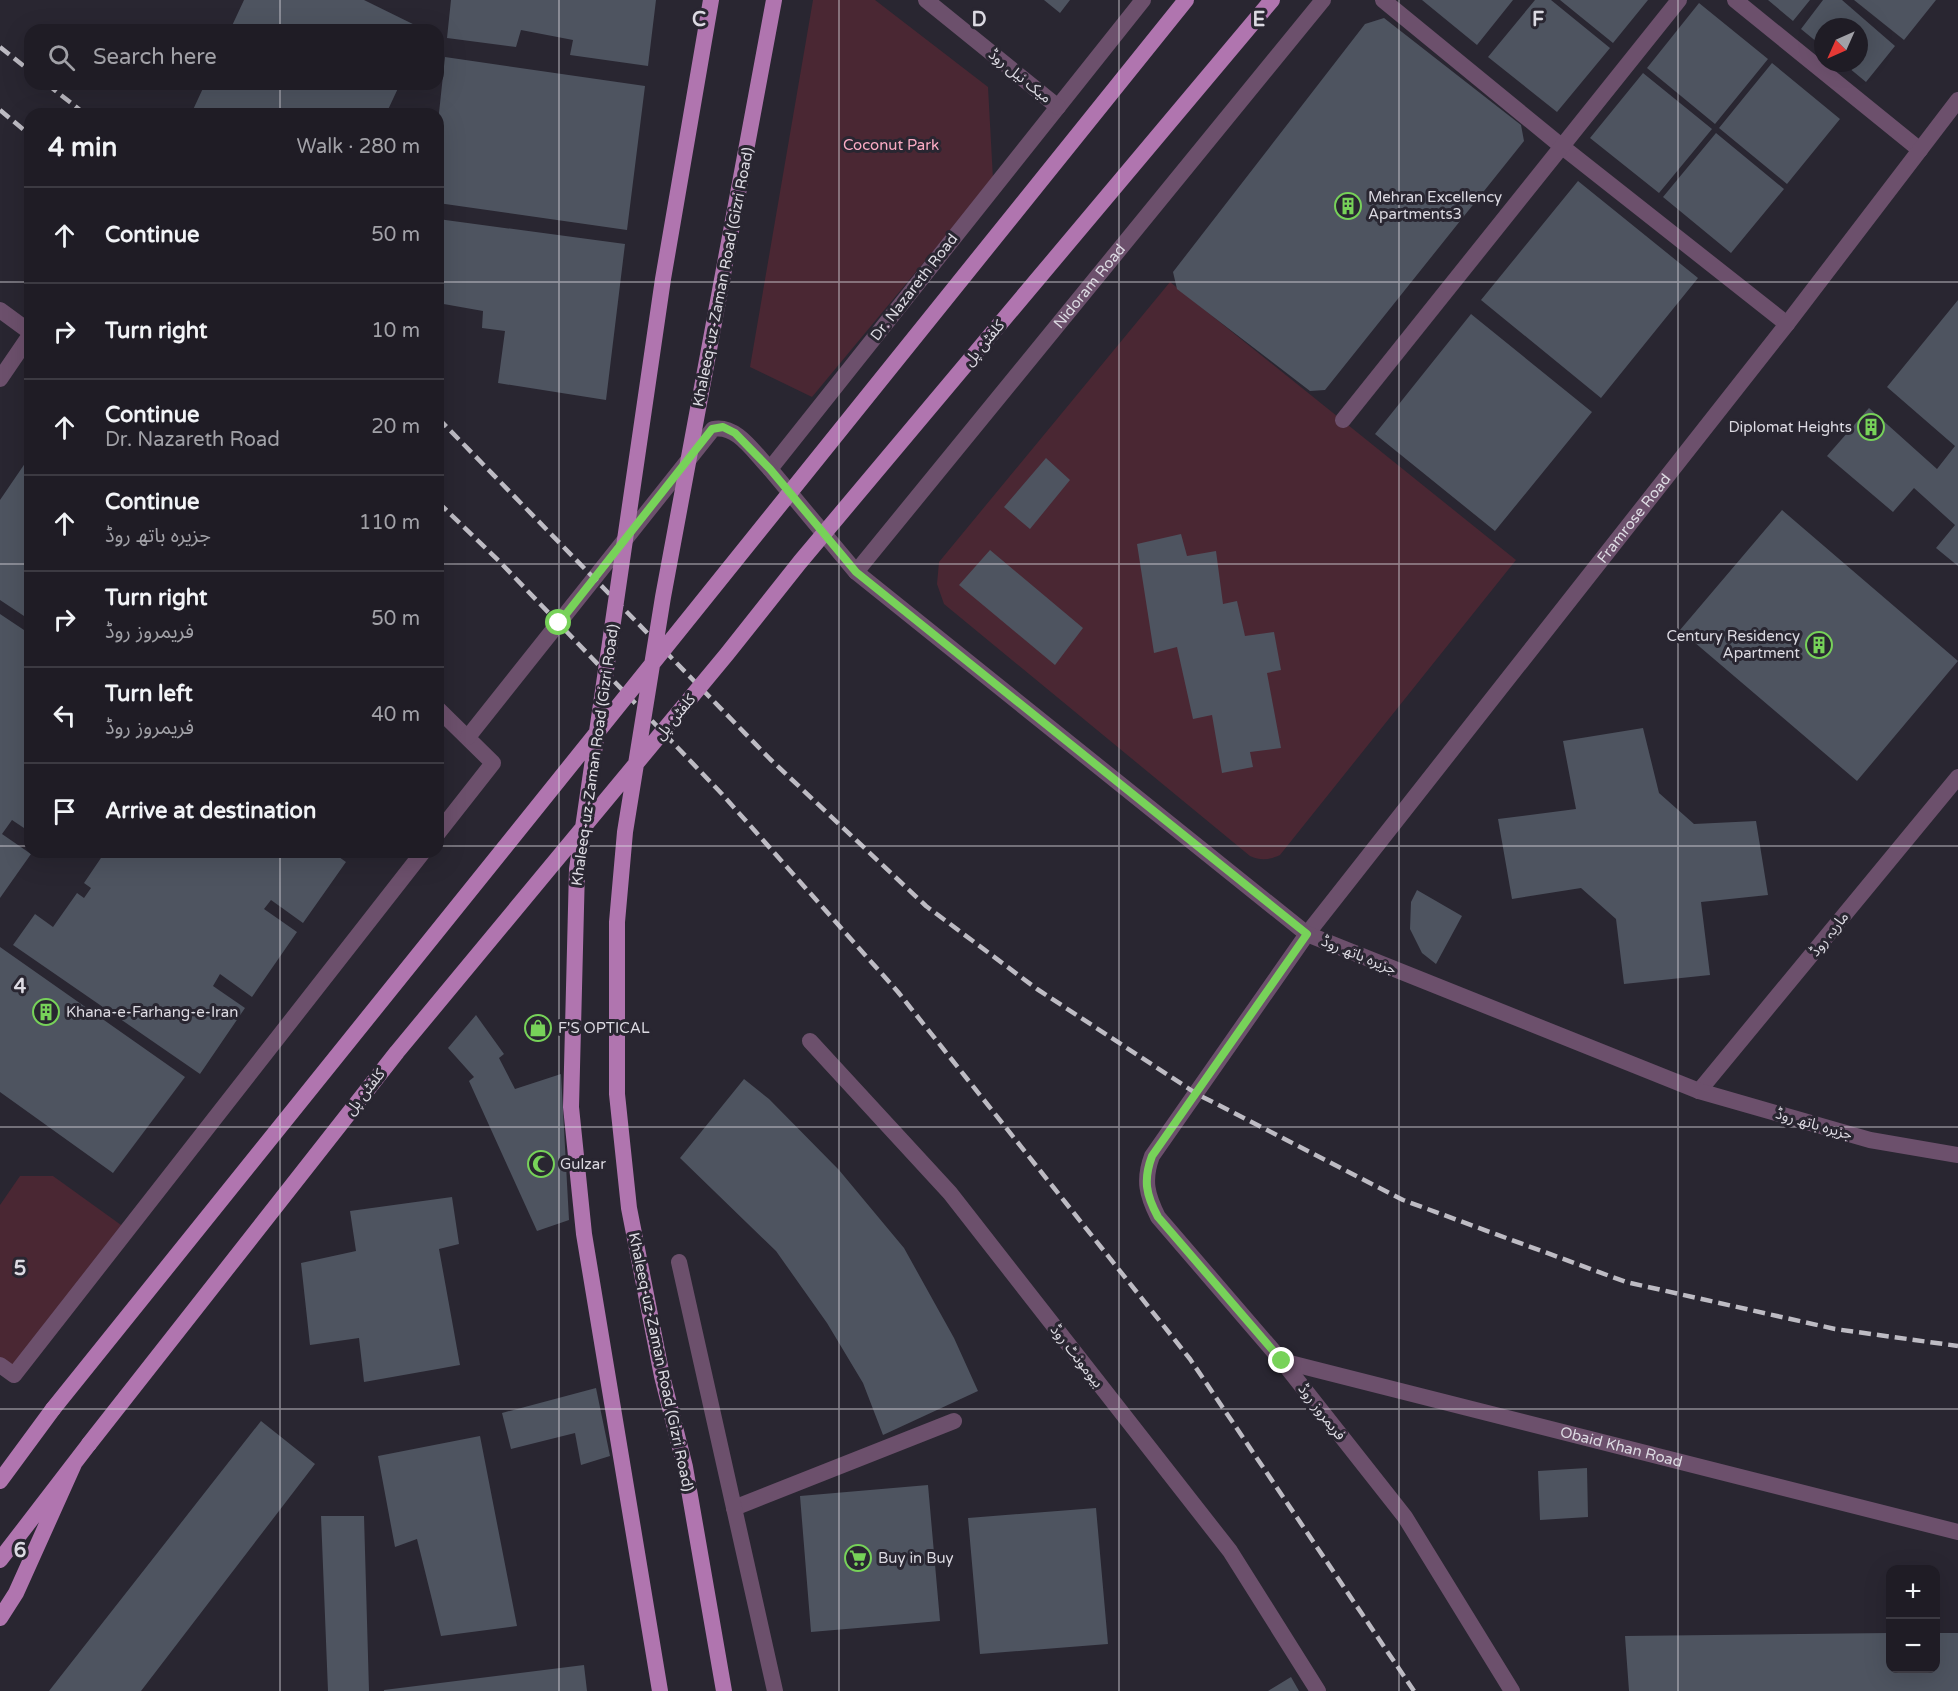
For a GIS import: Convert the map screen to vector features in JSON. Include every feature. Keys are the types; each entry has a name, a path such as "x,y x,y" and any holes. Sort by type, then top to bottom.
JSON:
{"main road":[{"name":"Khaleeq-uz-Zaman Road (Gizri Road)","path":"660,1691 584,1234 572,1118 577,869 663,279 711,0"},
{"name":"Khaleeq-uz-Zaman Road (Gizri Road)","path":"724,1691 685,1467 662,1376 629,1208 617,1094 617,922 625,832 663,597 774,0"},
{"path":"0,1481 53,1409 1186,0"},
{"name":"کلفٹن پل","path":"74,1464 397,1052 727,654 807,553 1272,0"},
{"path":"0,1560 74,1464"},
{"path":"0,1618 16,1593 74,1464"}],"street":[{"name":"میک نیل روڈ","path":"926,0 1058,107"},
{"name":"Dr. Nazareth Road","path":"770,469 1143,0"},
{"name":"Nidoram Road","path":"856,572 1323,0"},
{"path":"1383,0 1560,145 1787,324"},
{"path":"1343,420 1560,145 1679,0"},
{"path":"1735,0 1920,150"},
{"name":"Framrose Road","path":"1307,934 1787,324 1958,100"},
{"path":"0,310 24,329"},
{"path":"0,379 24,343"},
{"path":"468,737 712,429 723,427 735,433 770,469 856,572"},
{"name":"جزیرہ باتھ روڈ","path":"856,572 1307,934 1699,1091 1870,1140 1958,1155"},
{"path":"444,715 493,763 444,825"},
{"name":"ماریہ روڈ","path":"1699,1091 1958,777"},
{"path":"0,1365 14,1375 418,858"},
{"name":"فریمروز روڈ","path":"1307,934 1152,1156 1146,1173 1147,1195 1158,1217 1282,1361 1405,1517 1512,1691"},
{"name":"بیومونٹ روڈ","path":"810,1041 950,1193 1230,1551 1318,1691"},
{"path":"679,1262 775,1691"},
{"name":"Obaid Khan Road","path":"1282,1361 1958,1532"},
{"path":"734,1508 954,1420"}],"green space":[{"name":"Coconut Park","path":"813,0 875,0 988,87 993,179 812,397 750,367"},
{"path":"1170,282 1516,560 1280,855 1269,859 1250,856 944,604 937,584 939,562"},
{"path":"20,1176 53,1176 128,1230 15,1375 0,1365 0,1205"}],"building":[{"path":"244,0 364,0 413,24 233,24"},
{"path":"451,0 656,0 648,66 570,55 573,40 521,30 516,47 447,38"},
{"path":"1044,0 1070,0 1060,13"},
{"path":"1422,0 1513,0 1477,45"},
{"path":"1535,0 1551,0 1610,48 1557,112 1488,57"},
{"path":"1560,0 1648,0 1613,43"},
{"path":"1768,0 1810,0 1793,21"},
{"path":"1823,0 1842,0 1863,18 1814,18 1814,40 1801,29"},
{"path":"1854,0 1936,0 1904,40"},
{"path":"1699,3 1768,59 1715,124 1647,68"},
{"name":"Mehran Excellency Apartments3","path":"1384,18 1521,125 1524,141 1325,390 1310,391 1177,289 1173,272 1365,24"},
{"path":"1868,23 1895,46 1866,82 1854,72 1868,72"},
{"path":"445,57 645,86 627,230 444,204 444,108 440,108 441,90 444,90"},
{"path":"1772,63 1840,119 1787,184 1719,128"},
{"path":"1643,73 1712,129 1659,193 1590,138"},
{"path":"202,90 397,90 389,108 194,108"},
{"path":"1716,133 1784,189 1731,253 1663,197"},
{"path":"1578,181 1698,278 1601,398 1481,300"},
{"path":"444,220 625,244 606,400 498,383 505,331 482,328 483,311 444,304"},
{"name":"Diplomat Heights","path":"1958,300 1958,566 1936,548 1955,525 1914,488 1893,512 1827,456 1869,408 1937,469 1955,446 1887,387"},
{"path":"1471,314 1592,412 1495,531 1375,434"},
{"path":"1046,458 1070,480 1030,529 1004,507"},
{"path":"24,465 24,616 0,600 0,500"},
{"name":"Century Residency Apartment","path":"1782,510 1958,661 1857,781 1680,630"},
{"path":"1181,534 1187,556 1216,551 1223,604 1237,601 1245,636 1274,632 1281,670 1267,673 1281,748 1250,752 1253,767 1222,773 1212,715 1193,719 1177,647 1154,653 1137,544"},
{"path":"990,550 1083,628 1055,665 959,585"},
{"path":"0,614 24,630 24,828 12,820 2,834 24,849 24,858 28,858 0,898"},
{"path":"1643,728 1659,793 1694,824 1756,821 1768,895 1701,902 1710,975 1624,984 1616,919 1581,888 1512,899 1498,819 1576,809 1563,741"},
{"path":"101,858 340,858 346,862 303,923 271,900 264,909 297,932 252,997 220,974 213,986 245,1008 200,1074 13,945 35,914 53,927 77,893 84,898 91,888 84,883"},
{"path":"1417,890 1462,916 1436,964 1422,953 1410,929 1411,902"},
{"name":"Khana-e-Farhang-e-Iran","path":"0,947 185,1077 113,1173 0,1092"},
{"path":"476,1015 504,1054 499,1058 515,1089 561,1074 569,1220 537,1231 469,1081 474,1077 448,1048"},
{"path":"744,1079 769,1099 839,1170 904,1248 954,1338 978,1391 883,1435 863,1383 827,1323 776,1251 680,1158"},
{"path":"452,1197 459,1244 439,1249 460,1365 364,1382 359,1338 310,1345 301,1263 356,1251 350,1211"},
{"path":"596,1388 610,1456 581,1465 575,1433 511,1449 502,1413"},
{"path":"261,1421 315,1464 141,1691 49,1691"},
{"path":"480,1436 517,1626 441,1636 417,1539 395,1547 378,1456"},
{"path":"1587,1468 1588,1517 1540,1520 1538,1471"},
{"path":"928,1485 940,1621 811,1632 800,1496"},
{"path":"1096,1508 1108,1644 980,1654 968,1518"},
{"path":"321,1516 364,1516 369,1691 328,1691"},
{"path":"1886,1633 1886,1673 1940,1673 1940,1633 1958,1633 1958,1691 1629,1691 1625,1636"},
{"path":"584,1665 587,1691 384,1691 384,1690"},
{"path":"1291,1677 1299,1691 1268,1691"}],"railway":[{"path":"0,47 24,66"},
{"path":"55,90 77,108"},
{"path":"0,110 24,130"},
{"path":"444,424 770,759 926,906 1037,989 1197,1094 1403,1200 1626,1282 1835,1329 1958,1346"},
{"path":"444,508 500,562 722,794 898,992 1190,1359 1414,1691"}],"place":[{"name":"Mehran Excellency Apartments3","path":"1348,206"},
{"name":"Diplomat Heights","path":"1871,427"},
{"name":"Century Residency Apartment","path":"1819,645"},
{"name":"Khana-e-Farhang-e-Iran","path":"46,1012"},
{"name":"F'S OPTICAL","path":"538,1028"},
{"name":"Gulzar","path":"541,1164"},
{"name":"Buy in Buy","path":"858,1558"}],"route":[{"path":"559,623 712,429 723,427 735,433 770,469 856,572 1307,934 1152,1156 1146,1173 1147,1195 1158,1217 1282,1361"}]}
